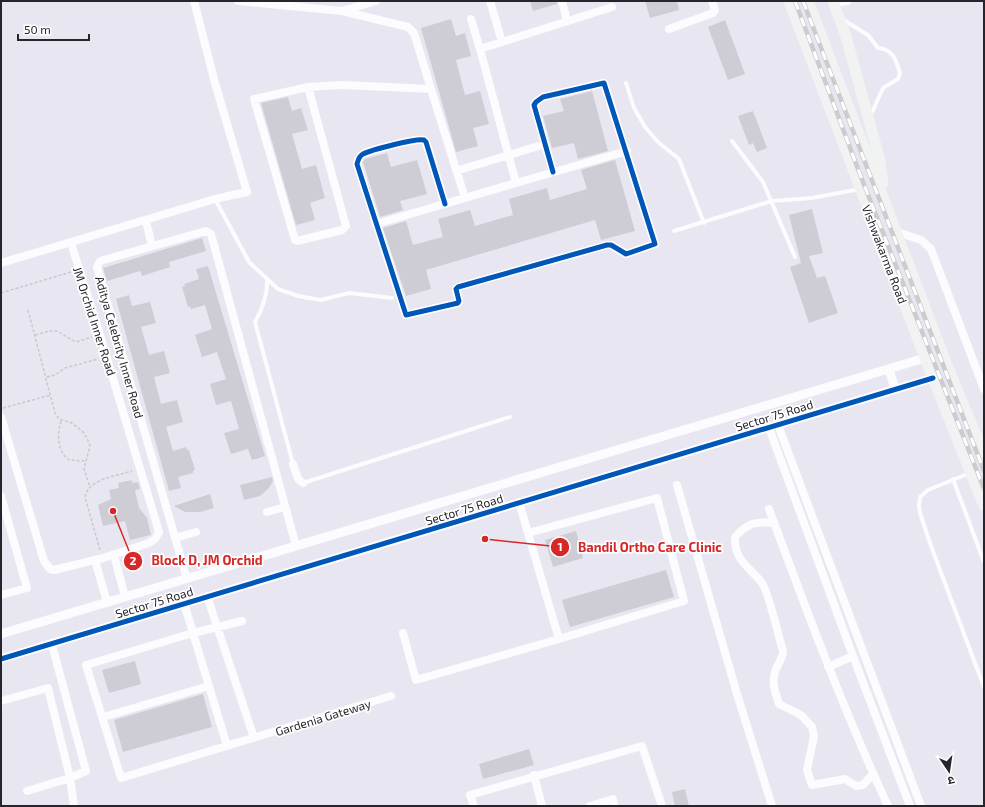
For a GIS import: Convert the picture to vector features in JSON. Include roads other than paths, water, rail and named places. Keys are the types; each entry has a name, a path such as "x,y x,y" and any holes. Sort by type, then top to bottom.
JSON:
{"main road":[{"name":"Vishwakarma Road","path":"789,1 925,358 984,506"},
{"name":"Vishwakarma Road","path":"808,1 945,358 983,450"},
{"path":"833,2 847,40 868,122 880,161 886,204"}],"street":[{"path":"1,263 215,199 247,192 214,83 194,1"},
{"path":"238,1 297,4 342,11 408,27 411,30 431,89 465,198"},
{"path":"342,11 376,1"},
{"path":"490,1 502,42"},
{"path":"562,1 567,21"},
{"path":"669,29 713,13 715,10 712,1"},
{"path":"833,2 847,1"},
{"path":"480,48 612,7"},
{"path":"471,19 516,183"},
{"path":"445,204 426,142 424,140 415,140 361,155 357,164 406,315 458,303 459,300 456,289 458,286 607,245 611,245 626,254 655,244 627,151 606,86 603,83 543,97 534,105 553,172"},
{"path":"308,87 346,226 342,230 297,241 295,240 277,183 254,100 256,98 308,87 341,85 431,89"},
{"path":"456,171 545,144"},
{"path":"376,224 627,151"},
{"path":"146,220 152,246"},
{"name":"Aditya Celebrity Inner Road","path":"187,579 97,267 100,262 152,246 206,231 211,234 296,546"},
{"path":"897,232 921,240 931,250 984,389"},
{"name":"JM Orchid Inner Road","path":"1,417 46,565 54,570 99,559 153,542 158,536 159,532 107,357 71,243"},
{"name":"Sector 75 Road","path":"1,632 187,579 925,358"},
{"path":"889,369 895,389"},
{"name":"Sector 75 Road","path":"1,659 52,645 207,596 933,378"},
{"path":"773,426 853,656 910,806"},
{"path":"773,426 921,806"},
{"path":"293,464 298,479 303,483"},
{"path":"677,485 737,694 772,806"},
{"path":"403,633 416,680 684,601 657,498 528,533"},
{"path":"1,595 27,588 2,500"},
{"path":"520,502 559,639"},
{"path":"267,512 285,507"},
{"path":"769,509 828,667 888,806"},
{"path":"774,524 757,522 742,528 735,537 734,546 740,561 763,584 783,651 783,657 776,669 773,679 774,691 779,704 801,715 812,727 814,736 808,770 812,785 845,779 856,786 863,785 873,774"},
{"path":"175,538 196,532"},
{"path":"114,555 125,597"},
{"path":"99,559 107,602"},
{"path":"207,596 254,738"},
{"path":"184,603 227,746"},
{"name":"Gardenia Gateway","path":"242,621 193,633 86,665 121,778 391,696"},
{"path":"27,791 70,778 86,771 52,645"},
{"path":"828,667 853,656"},
{"path":"103,717 209,686"},
{"path":"1,701 48,688 70,778 74,806"},
{"path":"474,806 470,795 642,746 662,806"},
{"path":"534,776 542,806"},
{"path":"590,806 613,799 614,806"}],"lane":[{"path":"838,17 868,35 878,48 886,49 891,52 900,73 898,79 883,88 868,122"},
{"path":"626,83 634,108 645,127 658,142 679,158 704,223"},
{"path":"732,141 763,182 795,257"},
{"path":"674,231 772,201 812,198 860,189"},
{"path":"215,199 249,262 267,277 278,289 298,296 321,300 349,293 392,298"},
{"path":"267,277 266,296 262,309 255,322 293,464"},
{"path":"303,483 510,417"},
{"path":"970,472 928,490 920,497 920,513 984,687"},
{"path":"953,479 984,562"}],"railway":[{"path":"795,1 861,177 984,489"},
{"path":"803,1 984,471"}],"place":[{"name":"Block D, JM Orchid","path":"113,511"},
{"name":"Bandil Ortho Care Clinic","path":"485,539"}]}
